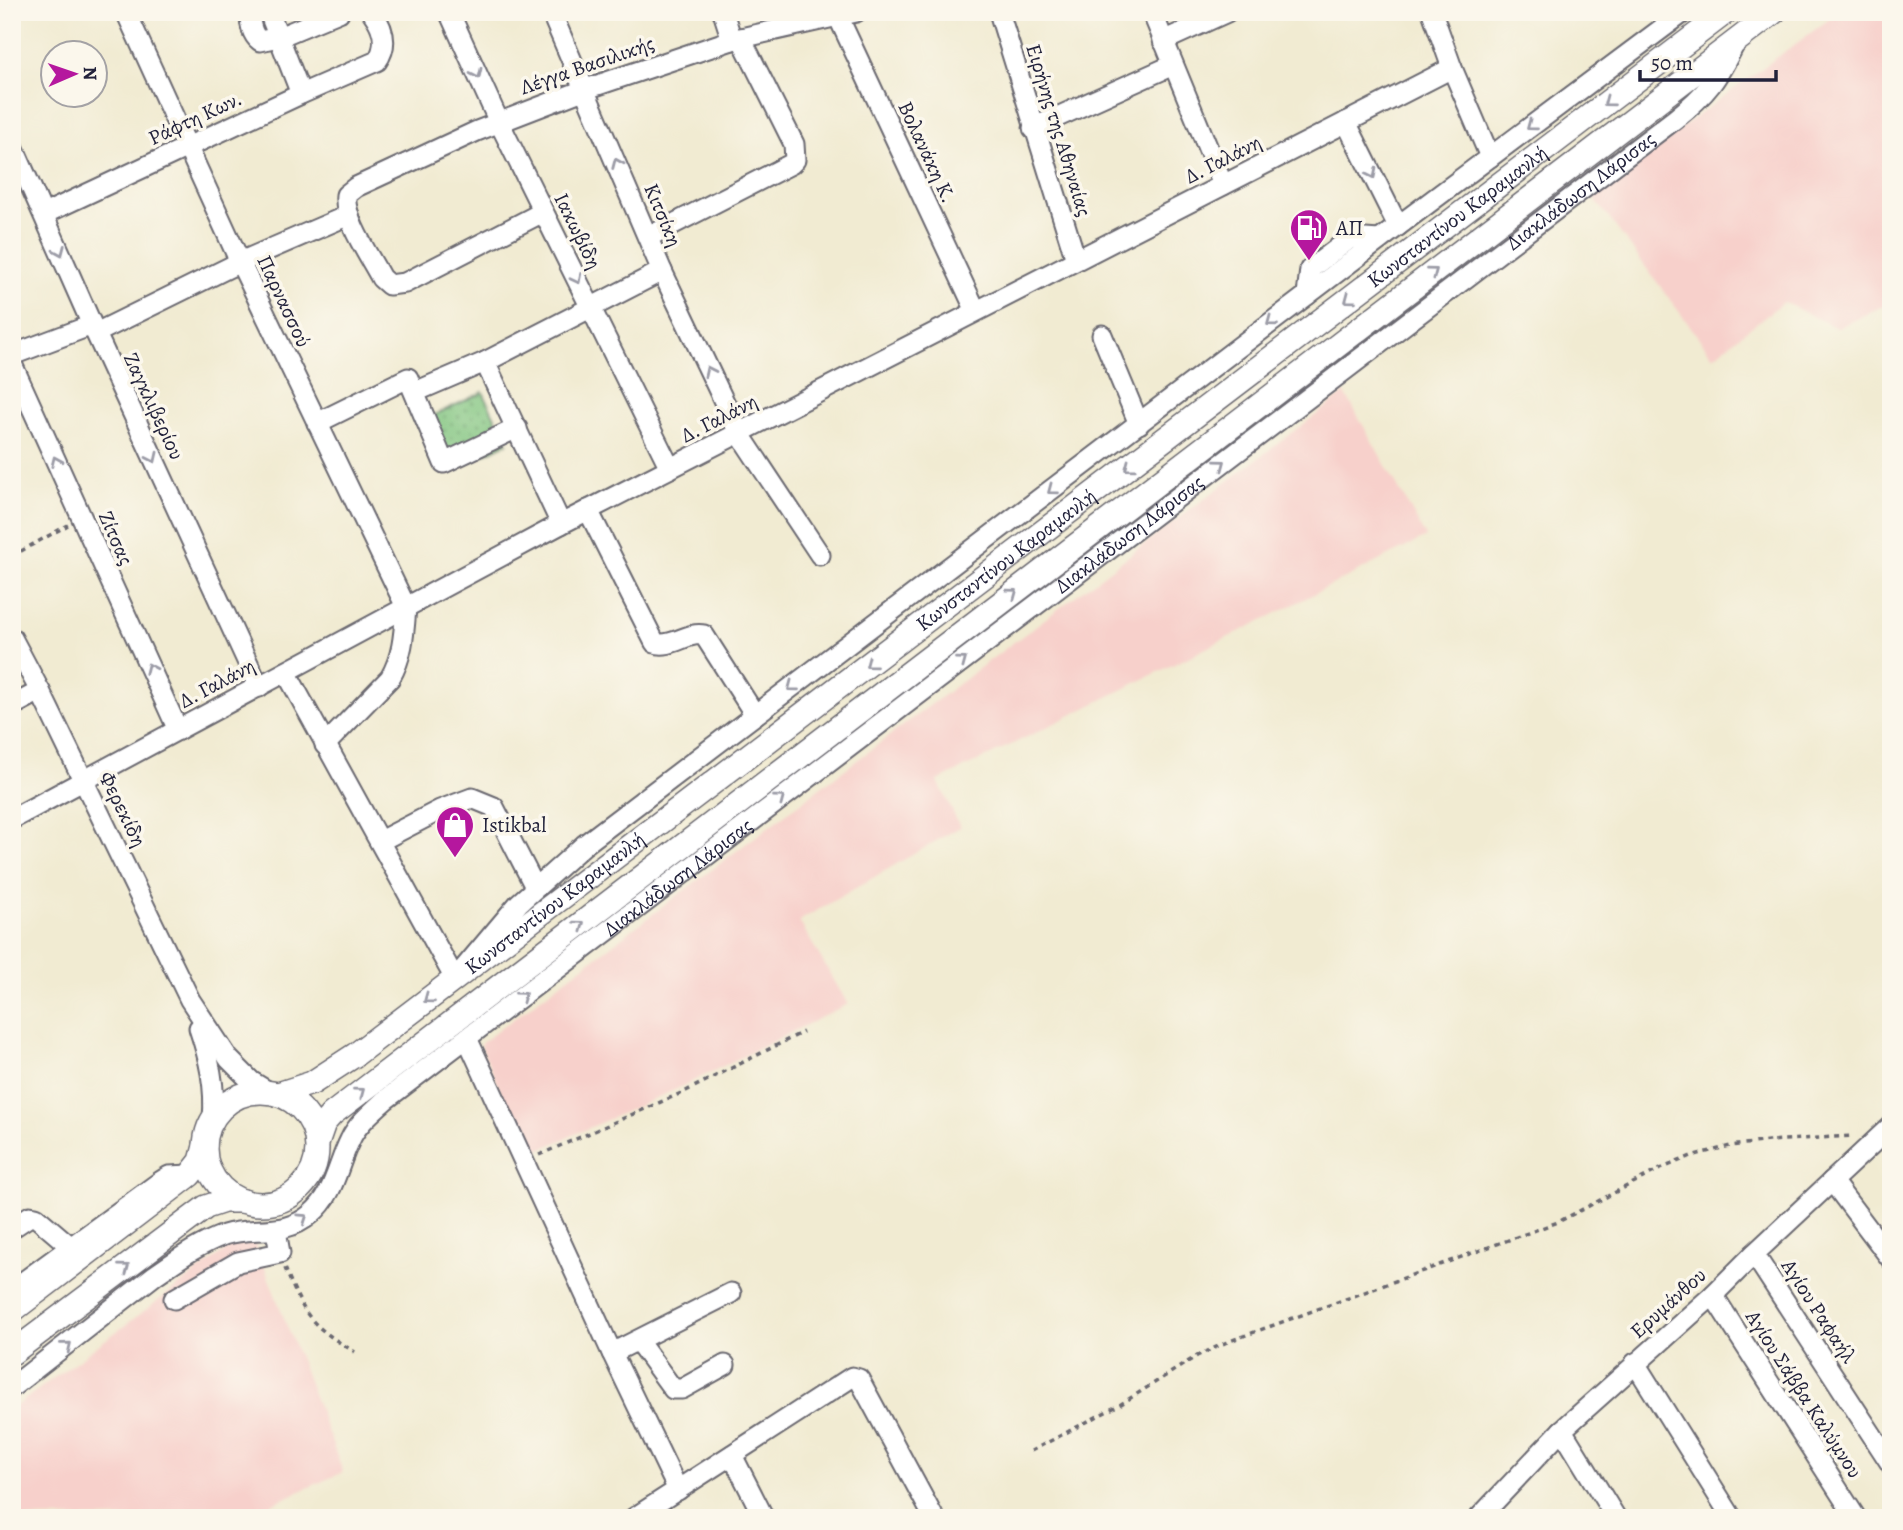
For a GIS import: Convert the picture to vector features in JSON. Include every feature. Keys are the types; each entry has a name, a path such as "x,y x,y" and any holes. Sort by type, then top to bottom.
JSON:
{"main road":[{"name":"Κωνσταντίνου Καραμανλή","path":"274,1093 304,1086 330,1072 455,979 1726,12"},
{"name":"Διακλάδωση Λάρισας","path":"1736,40 1774,12"},
{"name":"Κωνσταντίνου Καραμανλή","path":"317,1143 324,1123 332,1114 1736,40"},
{"path":"12,1311 190,1175 201,1161 205,1146 213,1119 233,1099 250,1092 274,1093 302,1109 313,1126 317,1143 314,1168 295,1193 275,1202 254,1204 225,1191 217,1183 208,1165 205,1146"},
{"path":"12,1353 206,1207 224,1201 243,1201"}],"street":[{"name":"Παρνασσού","path":"126,12 240,262 406,607"},
{"path":"252,12 250,21 257,39 264,40 279,37 340,12"},
{"path":"269,12 301,93"},
{"name":"Ράφτη Κων.","path":"44,214 301,93 368,67 383,54 384,42 383,30 372,12"},
{"name":"Ιακωβίδη","path":"449,12 499,122 670,468"},
{"name":"Κιτσίκη","path":"551,12 662,271 739,433 820,555"},
{"path":"648,237 792,164 795,160 794,144 723,12"},
{"name":"Ειρήνης της Αθηναίας","path":"999,12 1076,260"},
{"path":"1152,12 1223,185"},
{"path":"1163,41 1227,12"},
{"path":"1432,12 1452,68 1490,157"},
{"path":"286,672 455,979 535,887 584,845 1682,13"},
{"name":"Λέγγα Βασιλικής","path":"349,215 345,195 356,187 499,122 586,89 736,39 844,14"},
{"name":"Βολανάκη Κ.","path":"844,14 976,311"},
{"name":"Διακλάδωση Λάρισας","path":"276,1231 310,1215 324,1201 339,1172 350,1138 372,1112 1675,119 1707,92 1722,70 1736,40"},
{"path":"1033,128 1173,65"},
{"name":"Δ. Γαλάνη","path":"12,819 561,524 1452,68"},
{"path":"1346,122 1398,226"},
{"name":"Ζαγκλιβερίου","path":"12,144 259,687"},
{"path":"12,355 94,329 349,215 381,278 393,285 405,283 543,212"},
{"path":"415,392 485,362 662,271"},
{"path":"1102,335 1139,424"},
{"path":"485,362 561,524"},
{"name":"Ζίτσας","path":"12,364 178,730"},
{"path":"317,423 408,378 444,463 517,428"},
{"path":"588,510 655,643 663,645 697,634 704,635 755,715"},
{"path":"325,745 396,669 401,654 406,607"},
{"name":"Φερεκίδη","path":"12,638 190,1000 234,1066 251,1081 274,1093"},
{"path":"12,706 40,691"},
{"path":"380,841 440,810 472,798 494,807 535,887"},
{"name":"Φερεκίδη","path":"190,1000 211,1072 214,1090 213,1119"},
{"path":"467,1038 678,1490"},
{"name":"Ερυμάνθου","path":"1486,1515 1562,1430 1713,1295 1885,1131"},
{"path":"12,1290 162,1181 169,1177 190,1175"},
{"path":"1832,1181 1891,1259"},
{"path":"12,1228 33,1216 70,1246"},
{"path":"12,1387 179,1258 226,1235 276,1231 280,1253 238,1262 174,1299"},
{"name":"Αγίου Ραφαήλ","path":"1754,1254 1891,1464"},
{"path":"612,1353 731,1293"},
{"name":"Αγίου Σάββα Καλύμνου","path":"1713,1295 1856,1518"},
{"path":"639,1341 673,1389 682,1389 725,1365"},
{"path":"1635,1363 1731,1518"},
{"path":"634,1518 848,1377 856,1377 934,1518"},
{"path":"1562,1430 1616,1518"},
{"path":"732,1455 764,1518"}],"path":[{"path":"12,556 82,517"},
{"path":"524,1161 686,1091 803,1032"},
{"path":"1031,1451 1121,1404 1197,1356 1227,1342 1558,1222 1656,1171 1691,1156 1730,1146 1768,1141 1885,1131"},
{"path":"280,1253 302,1307 312,1322 326,1335 355,1352"}],"shaded area":[{"path":"1839,12 1891,12 1891,302 1837,328 1783,302 1713,357 1591,194"},
{"path":"1345,393 1426,537 938,781 960,827 799,921 848,1004 679,1088 528,1155 480,1044"},
{"path":"251,1232 343,1472 240,1518 12,1518 12,1409"}],"green space":[{"path":"483,392 507,443 451,471 426,419"}],"place":[{"name":"ΑΠ","path":"1309,262"},
{"name":"Istikbal","path":"455,859"}]}
